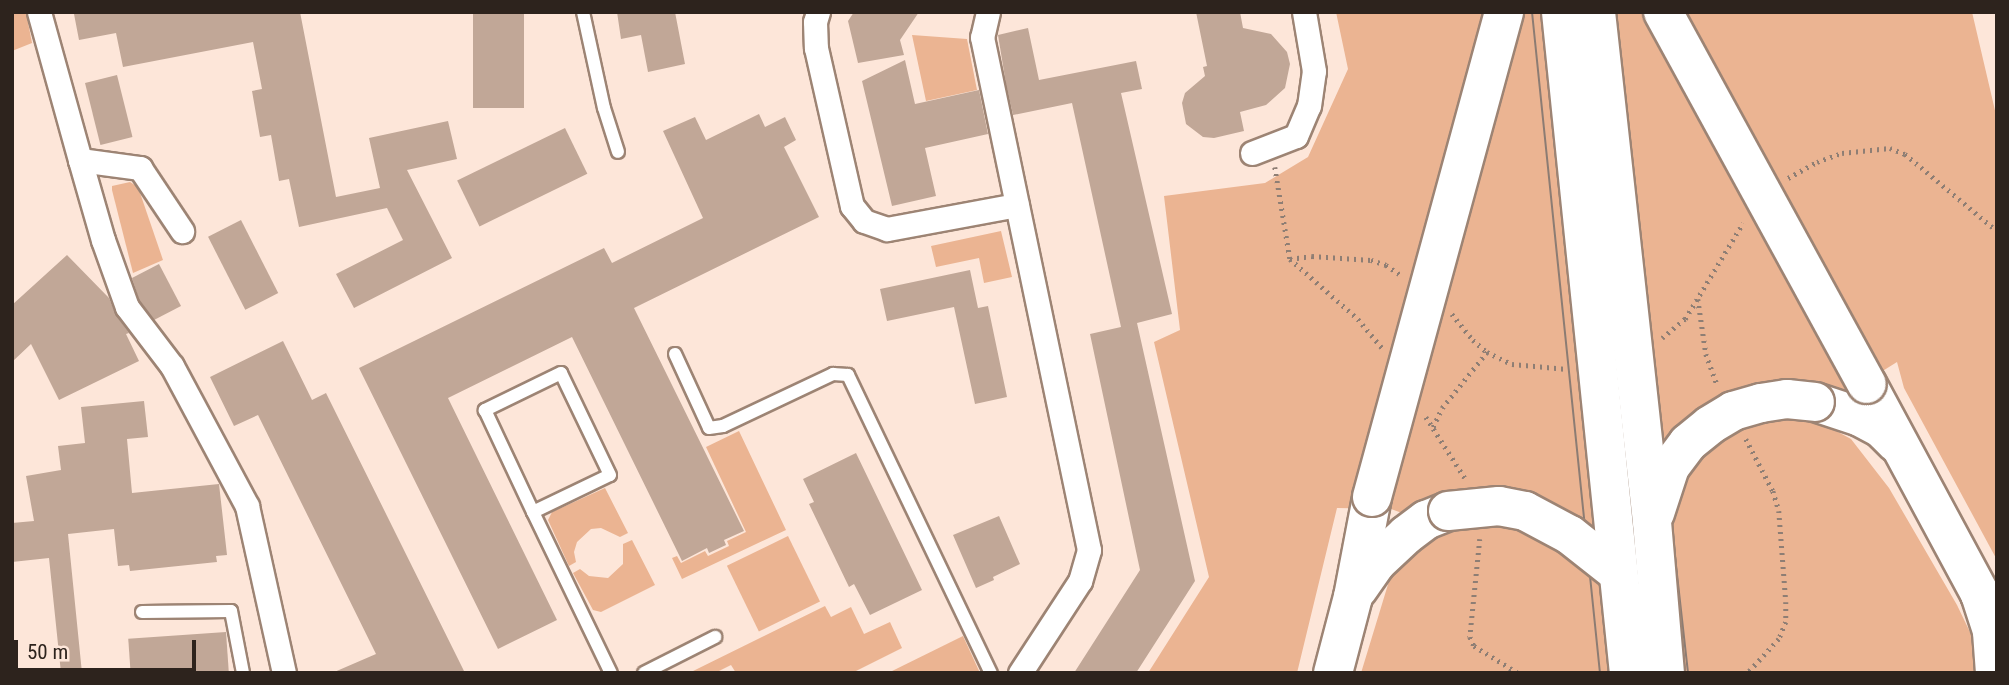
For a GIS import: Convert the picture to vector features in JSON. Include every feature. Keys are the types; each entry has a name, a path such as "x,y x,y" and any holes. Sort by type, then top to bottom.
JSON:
{"highway":[{"path":"1333,673 1353,597 1372,497 1504,12"},
{"path":"1561,12 1629,673"},
{"path":"1595,12 1652,522 1665,673"},
{"path":"1663,12 1989,606 1994,673"},
{"path":"1652,522 1670,467 1688,443 1733,411 1761,402 1787,399 1815,402 1860,416 1881,428 1907,453"},
{"path":"1353,597 1389,550 1426,520 1448,511 1499,506 1525,511 1570,535 1618,573"}],"street":[{"path":"39,12 103,240 127,307 172,366 247,506 284,673"},
{"path":"818,12 815,22 816,48 852,206 864,221 887,229 1017,205"},
{"path":"988,12 982,37 1089,550 1080,581 1020,673"},
{"path":"1252,153 1296,135 1309,106 1314,71 1304,12"},
{"path":"80,160 140,169 182,231"}],"lane":[{"path":"583,12 604,108 618,152"},
{"path":"675,354 709,428 723,426 833,374 848,375 991,673"},
{"path":"533,512 610,475 561,373 485,410 533,512 611,673"},
{"path":"142,612 230,611 243,673"},
{"path":"644,673 715,637"}],"path":[{"path":"1698,299 1706,354 1720,392"},
{"path":"1433,427 1442,408 1488,352"},
{"path":"1742,432 1769,481 1779,512 1786,602 1786,622 1779,639 1748,673"}],"shaded area":[{"path":"12,12 26,12 32,43 12,51"},
{"path":"1336,12 1972,12 1997,119 1997,560 1904,388 1897,362 1849,392 1829,427 1851,439 1889,488 1957,605 1980,653 1981,673 1361,673 1393,568 1416,545 1439,535 1414,507 1402,513 1391,509 1337,508 1297,673 1148,673 1209,577 1154,342 1180,330 1164,196 1265,183 1308,157 1348,69"},
{"path":"912,35 967,39 977,90 926,101"},
{"path":"130,182 138,187 163,260 133,273 112,190 112,186"},
{"path":"1001,231 1012,277 984,283 979,258 936,267 931,246"},
{"path":"739,431 786,530 682,579 672,558 677,556 681,563 705,551 708,556 729,546 727,541 746,532 706,447"},
{"path":"605,488 628,533 620,537 601,528 591,529 577,542 574,552 576,562 569,566 548,520 552,512"},
{"path":"788,536 820,602 759,631 727,566"},
{"path":"632,540 655,585 601,612 593,610 573,573 580,569 589,576 608,578 623,564 623,544"},
{"path":"825,606 831,617 851,607 864,634 890,622 902,648 852,673 736,673 731,665 715,673 689,673"},
{"path":"963,636 980,673 888,673"}],"building":[{"path":"300,12 336,197 380,188 369,138 448,121 457,159 407,170 452,258 354,308 336,274 403,240 387,208 299,227 289,179 279,181 271,135 260,137 252,91 262,89 253,42 123,67 116,33 79,40 74,14"},
{"path":"473,12 524,12 524,108 473,108"},
{"path":"617,12 675,12 685,64 648,72 641,35 621,39"},
{"path":"854,12 919,12 900,40 904,55 858,63 848,21"},
{"path":"1196,12 1240,12 1243,28 1271,34 1287,52 1290,64 1285,88 1266,105 1240,112 1244,131 1214,138 1203,137 1186,124 1182,103 1185,93 1205,76 1203,67 1207,66"},
{"path":"1028,28 1039,80 1136,61 1142,89 1121,93 1172,314 1137,323 1195,581 1136,673 1074,673 1140,570 1090,334 1121,327 1072,103 1013,115 1006,84 998,35"},
{"path":"905,60 915,104 979,90 988,134 925,148 936,196 892,206 862,81"},
{"path":"117,75 132,137 100,145 85,83"},
{"path":"759,114 765,127 785,117 796,140 784,147 819,217 634,308 744,531 724,540 726,545 709,553 707,548 682,561 572,337 448,398 557,620 498,649 359,368 604,248 612,263 703,218 663,131 695,117 706,140"},
{"path":"565,128 587,174 480,226 457,181"},
{"path":"241,220 278,293 245,310 208,237"},
{"path":"67,255 109,298 116,315 129,333 126,334 139,361 59,400 31,344 12,362 12,305"},
{"path":"159,264 181,306 154,320 139,300 132,278"},
{"path":"970,270 978,308 988,306 1007,397 975,404 954,307 887,321 880,289"},
{"path":"283,341 312,400 326,393 465,673 332,673 376,654 258,415 234,426 210,377"},
{"path":"144,401 148,437 127,439 132,493 219,484 227,555 216,556 217,562 130,571 129,565 118,566 114,529 68,534 82,673 61,673 49,558 12,562 12,523 34,521 26,476 61,470 58,446 85,443 81,407"},
{"path":"856,453 922,590 870,615 854,584 849,587 809,504 814,502 803,479"},
{"path":"999,516 1020,564 976,588 953,535"},
{"path":"226,632 229,673 131,673 128,639"}],"tram line":[{"path":"1532,12 1600,673"},
{"path":"1614,12 1688,673"}]}
